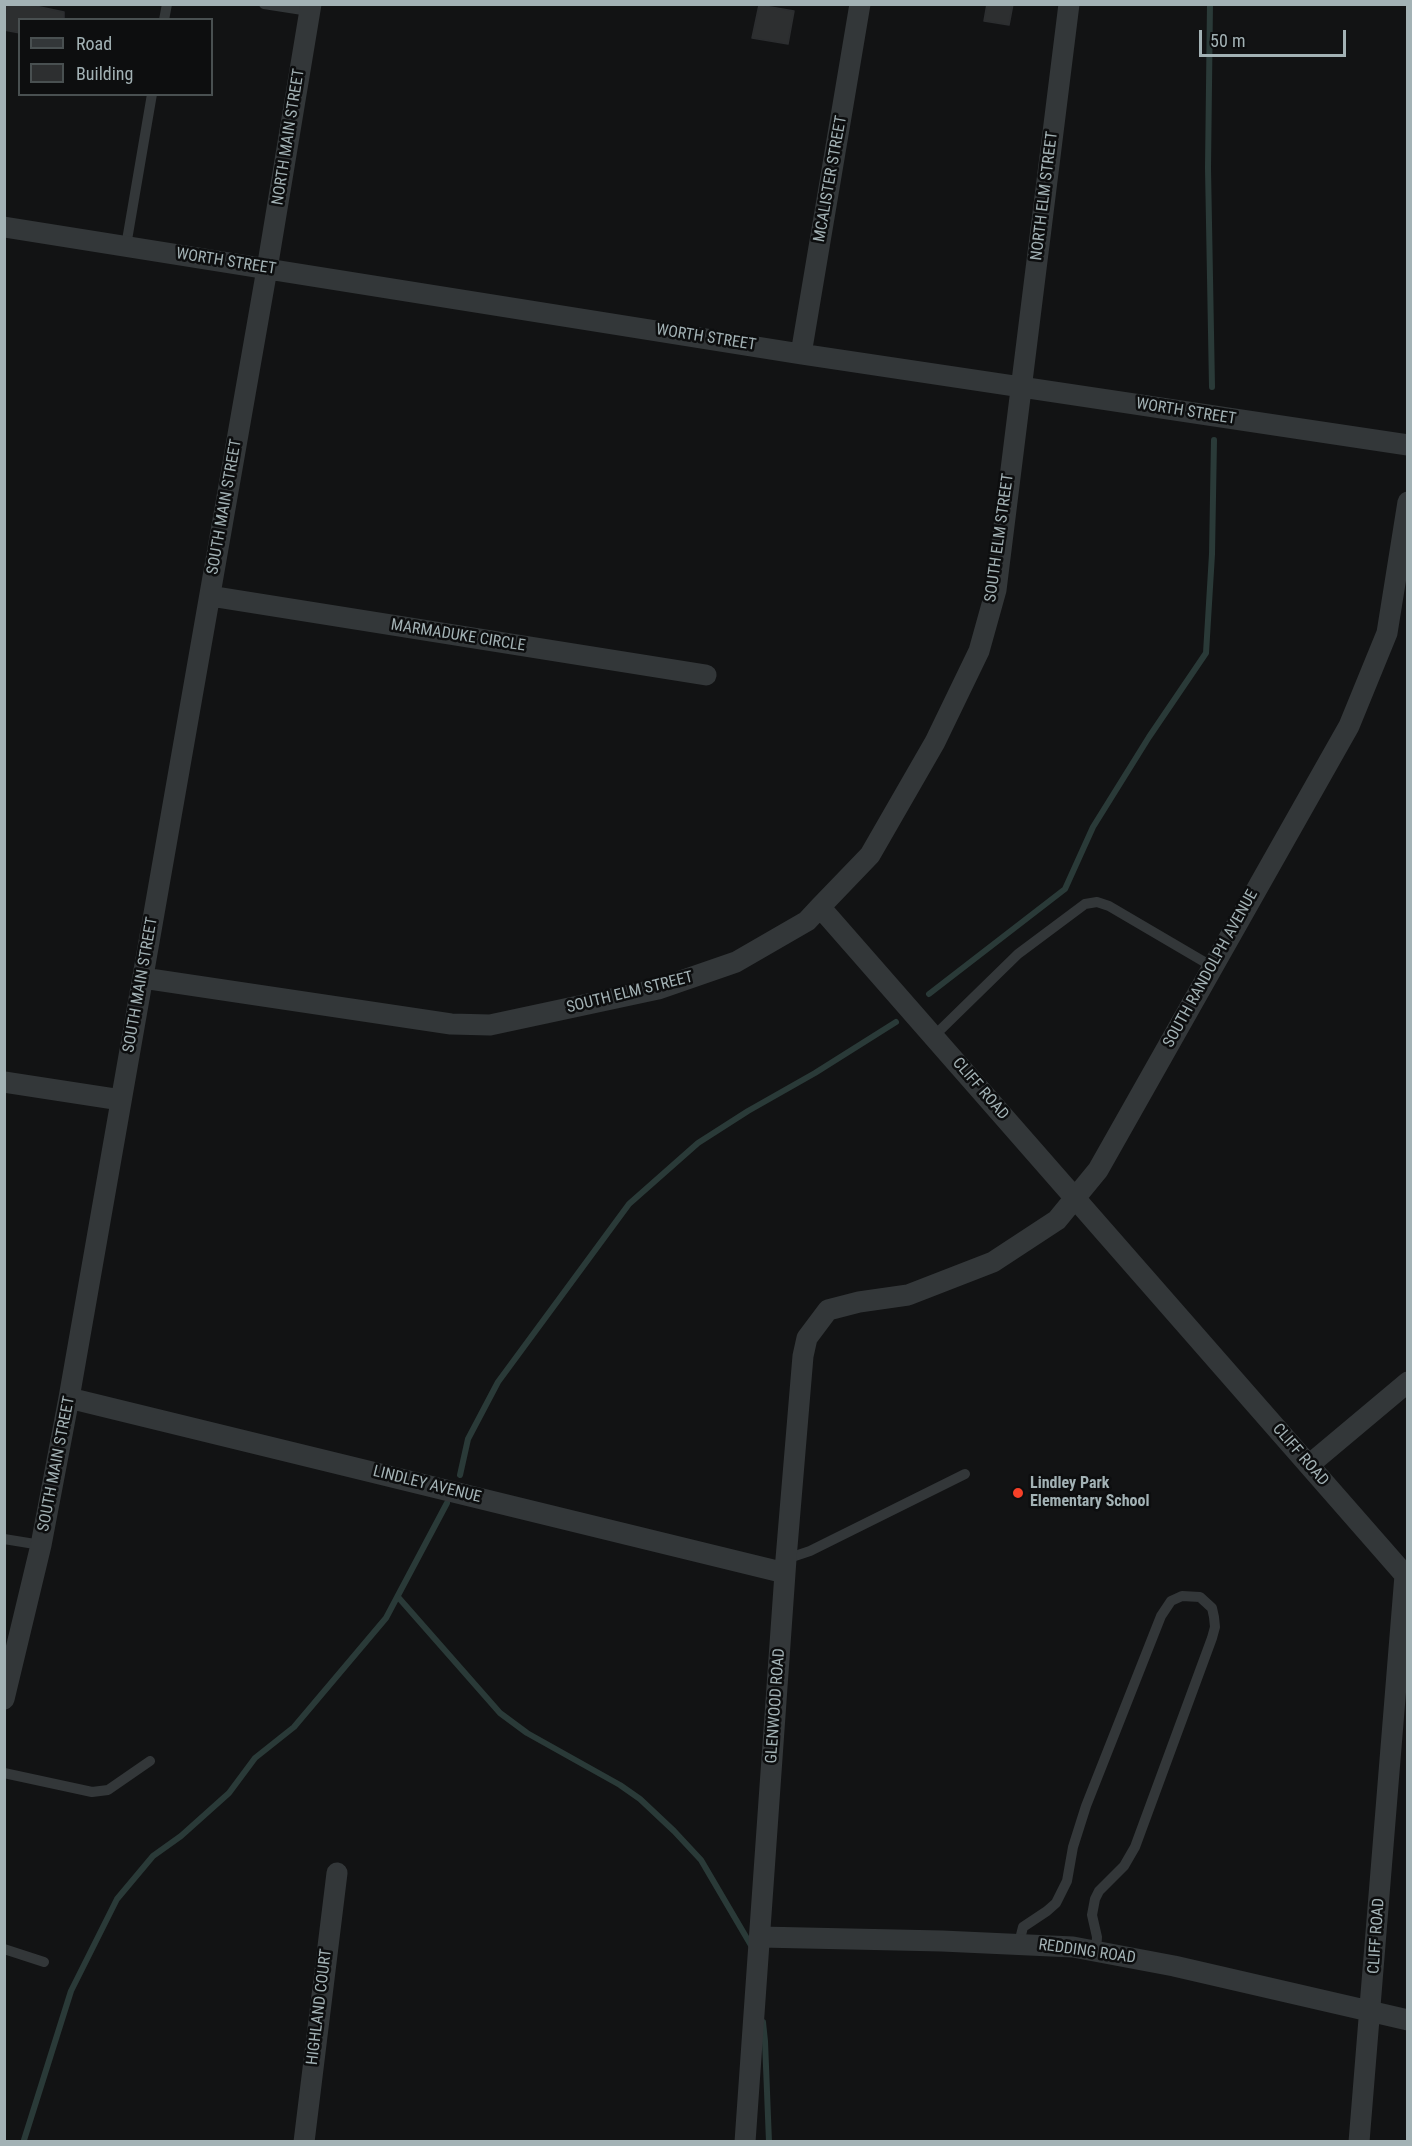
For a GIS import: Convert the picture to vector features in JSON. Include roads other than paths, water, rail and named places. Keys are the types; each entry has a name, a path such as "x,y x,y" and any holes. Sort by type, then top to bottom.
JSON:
{"street":[{"name":"MCALISTER STREET","path":"801,354 860,4"},
{"name":"NORTH ELM STREET","path":"1020,386 1069,4"},
{"name":"NORTH MAIN STREET","path":"267,269 310,8"},
{"name":"WORTH STREET","path":"4,227 801,354 1407,445"},
{"name":"SOUTH MAIN STREET","path":"5,1694 41,1545 69,1398 267,269"},
{"name":"SOUTH ELM STREET","path":"143,978 451,1024 490,1025 658,989 736,962 807,921 870,855 935,742 979,651 996,590 1020,386"},
{"name":"SOUTH RANDOLPH AVENUE","path":"859,1302 908,1295 993,1262 1057,1220 1098,1170 1353,715 1387,633 1407,502"},
{"name":"MARMADUKE CIRCLE","path":"210,596 706,675"},
{"name":"CLIFF ROAD","path":"820,907 1405,1575 1401,1696 1369,2011 1359,2142"},
{"path":"4,1082 121,1101"},
{"name":"GLENWOOD ROAD","path":"745,2142 803,1356 807,1338 828,1310 859,1302"},
{"path":"1309,1465 1407,1382"},
{"name":"LINDLEY AVENUE","path":"69,1398 786,1566"},
{"name":"HIGHLAND COURT","path":"303,2142 337,1873"},
{"name":"REDDING ROAD","path":"760,1937 1019,1943 1073,1947 1174,1966 1407,2020"}],"lane":[{"path":"264,4 310,8"},
{"path":"126,246 152,96"},
{"path":"933,1037 1018,954 1085,904 1097,902 1109,906 1213,967"},
{"path":"786,1566 810,1551 965,1474"},
{"path":"4,1539 41,1545"},
{"path":"1019,1943 1023,1927 1056,1903 1066,1881 1073,1847 1086,1806 1166,1606 1182,1596 1200,1597 1212,1608 1215,1627 1212,1638 1135,1847 1124,1866 1099,1891 1095,1899 1092,1915 1097,1937 1096,1951"},
{"path":"4,1773 92,1792 108,1791 150,1761"},
{"path":"4,1949 44,1962"}],"waterway":[{"path":"1210,4 1208,168 1212,387"},
{"path":"929,994 1065,889 1093,827 1149,737 1206,653 1212,554 1214,440"},
{"path":"460,1475 468,1439 498,1382 629,1204 698,1143 896,1022"},
{"path":"24,2140 71,1991 117,1899 153,1856 181,1836 229,1793 255,1758 294,1727 386,1618 447,1503"},
{"path":"398,1597 500,1713 527,1733 620,1785 640,1799 674,1831 701,1860 752,1947"},
{"path":"763,2022 769,2142"}],"place":[{"name":"Lindley Park Elementary School","path":"1018,1493"}]}
